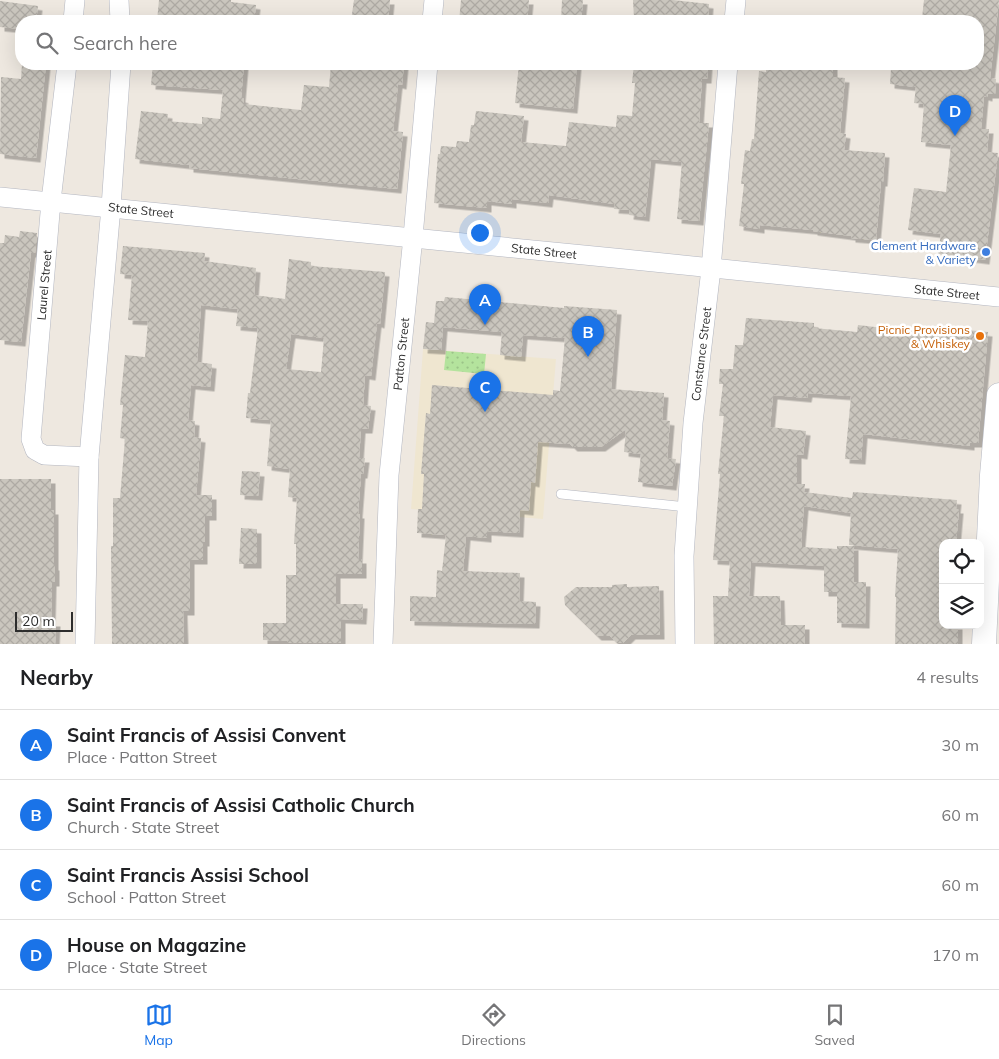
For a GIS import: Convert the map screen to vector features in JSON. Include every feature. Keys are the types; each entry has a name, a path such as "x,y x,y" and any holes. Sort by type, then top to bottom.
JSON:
{"street":[{"path":"73,15 75,0"},
{"path":"119,0 120,15"},
{"path":"433,15 434,0"},
{"path":"735,15 736,0"},
{"name":"Laurel Street","path":"67,70 51,202 30,439 35,450 44,455 89,458"},
{"path":"85,644 89,458 122,70"},
{"name":"Patton Street","path":"383,644 389,475 427,70"},
{"name":"Constance Street","path":"685,644 684,556 693,423 711,269 728,70"},
{"name":"State Street","path":"0,197 999,297"},
{"path":"986,630 992,475 999,395"}],"lane":[{"path":"561,494 687,508"}],"shaded area":[{"path":"423,349 556,359 543,519 411,509"}],"green space":[{"path":"446,351 486,354 484,374 444,370"}],"building":[{"path":"159,0 231,0 231,2 256,5 255,15 158,15"},
{"path":"354,0 390,0 389,15 352,15"},
{"path":"461,0 529,0 528,15 460,15"},
{"path":"562,0 583,0 582,15 561,15"},
{"path":"633,0 673,0 709,4 708,15 634,15"},
{"path":"924,0 999,0 990,78 996,79 995,94 988,94 988,97 984,96 981,129 989,129 987,152 998,153 985,260 938,254 941,234 908,230 914,188 946,192 951,145 921,142 924,104 914,103 916,87 890,84 891,70 984,70 984,15 922,15"},
{"path":"0,1 38,6 37,15 15,15 15,28 0,27"},
{"path":"22,70 45,70 36,158 0,154 1,77 21,79"},
{"path":"152,70 243,70 241,98 244,99 244,104 301,110 304,85 329,87 330,70 403,70 402,85 398,84 393,131 403,132 397,189 189,168 189,165 135,159 141,111 168,114 167,121 202,124 202,117 220,119 223,90 151,85"},
{"path":"518,70 576,70 573,109 515,103"},
{"path":"633,70 708,70 707,79 702,79 699,123 709,123 699,221 677,219 682,162 651,159 645,217 629,215 630,210 614,209 615,204 549,195 548,203 512,199 512,204 487,201 487,208 434,203 438,154 440,154 441,146 456,147 457,141 469,142 471,125 474,125 476,111 524,116 521,142 566,146 569,122 616,127 617,115 632,116 635,83 632,83"},
{"path":"766,70 833,70 833,77 845,78 840,133 846,134 844,150 885,153 876,240 851,238 851,236 813,230 760,225 760,229 739,226 744,184 741,184 745,150 750,151 752,139 754,139 759,71 766,72"},
{"path":"20,231 37,233 35,253 31,253 21,342 0,340 0,243 4,243 5,235 19,237"},
{"path":"123,246 205,253 204,261 256,268 254,295 285,299 289,259 311,262 311,266 385,272 380,324 377,323 371,376 365,375 363,405 371,406 368,429 361,429 359,458 365,458 363,474 361,474 358,514 360,514 358,559 362,559 362,574 336,574 336,604 363,604 362,620 341,619 341,643 287,643 287,641 263,640 263,623 286,623 286,575 296,575 296,544 294,544 297,498 288,497 290,469 267,466 271,420 246,418 258,328 236,326 238,309 201,305 197,362 212,364 210,387 191,385 188,420 195,421 194,437 201,438 196,495 212,495 212,516 205,516 203,560 190,560 190,611 183,611 184,644 112,644 111,546 113,546 113,498 120,498 125,439 120,438 123,405 120,405 125,355 145,357 148,321 128,320 132,275 120,274","holes":["291,334 324,338 321,372 286,369"]},
{"path":"445,297 564,308 564,306 617,310 611,389 664,393 662,420 670,421 667,458 676,459 672,486 638,482 641,454 624,452 626,429 601,447 573,447 570,444 538,442 535,483 531,482 529,511 520,510 519,533 487,531 487,538 466,536 463,571 520,573 519,601 536,602 535,624 410,621 410,596 436,597 437,570 442,571 446,535 417,533 418,509 422,509 424,474 421,474 426,413 430,414 432,385 553,395 553,390 560,391 565,338 523,335 521,357 500,355 502,332 443,327 441,350 423,349 426,322 434,323 436,301 444,301"},
{"path":"746,318 814,323 814,328 857,332 858,325 934,334 935,327 988,332 978,443 970,443 970,446 863,434 861,460 845,459 851,396 808,393 807,398 773,395 770,427 806,431 803,455 797,454 797,484 805,484 804,492 852,498 853,492 957,500 956,509 959,509 956,539 939,539 939,629 958,629 958,644 895,644 898,549 849,545 851,513 804,506 802,547 837,549 837,546 854,546 854,582 866,582 865,624 837,623 837,592 824,592 824,566 751,562 749,596 780,596 781,625 805,625 805,644 714,644 713,596 728,596 730,561 713,560 720,474 718,474 724,416 719,416 723,384 719,384 720,369 733,369 735,345 743,345"},
{"path":"242,471 260,472 258,496 240,495"},
{"path":"0,479 51,479 51,510 54,510 55,582 52,582 51,622 56,622 55,644 0,644"},
{"path":"241,528 257,529 257,564 239,564"},
{"path":"627,584 627,587 659,586 660,635 631,635 623,643 617,643 610,636 597,636 565,605 564,597 576,587 612,587 612,585"}],"place":[{"name":"House on Magazine","path":"955,136"},
{"name":"Clement Hardware & Variety","path":"986,252"},
{"name":"Saint Francis of Assisi Convent","path":"485,325"},
{"name":"Picnic Provisions & Whiskey","path":"980,336"},
{"name":"Saint Francis of Assisi Catholic Church","path":"588,357"},
{"name":"Saint Francis Assisi School","path":"485,412"}]}
